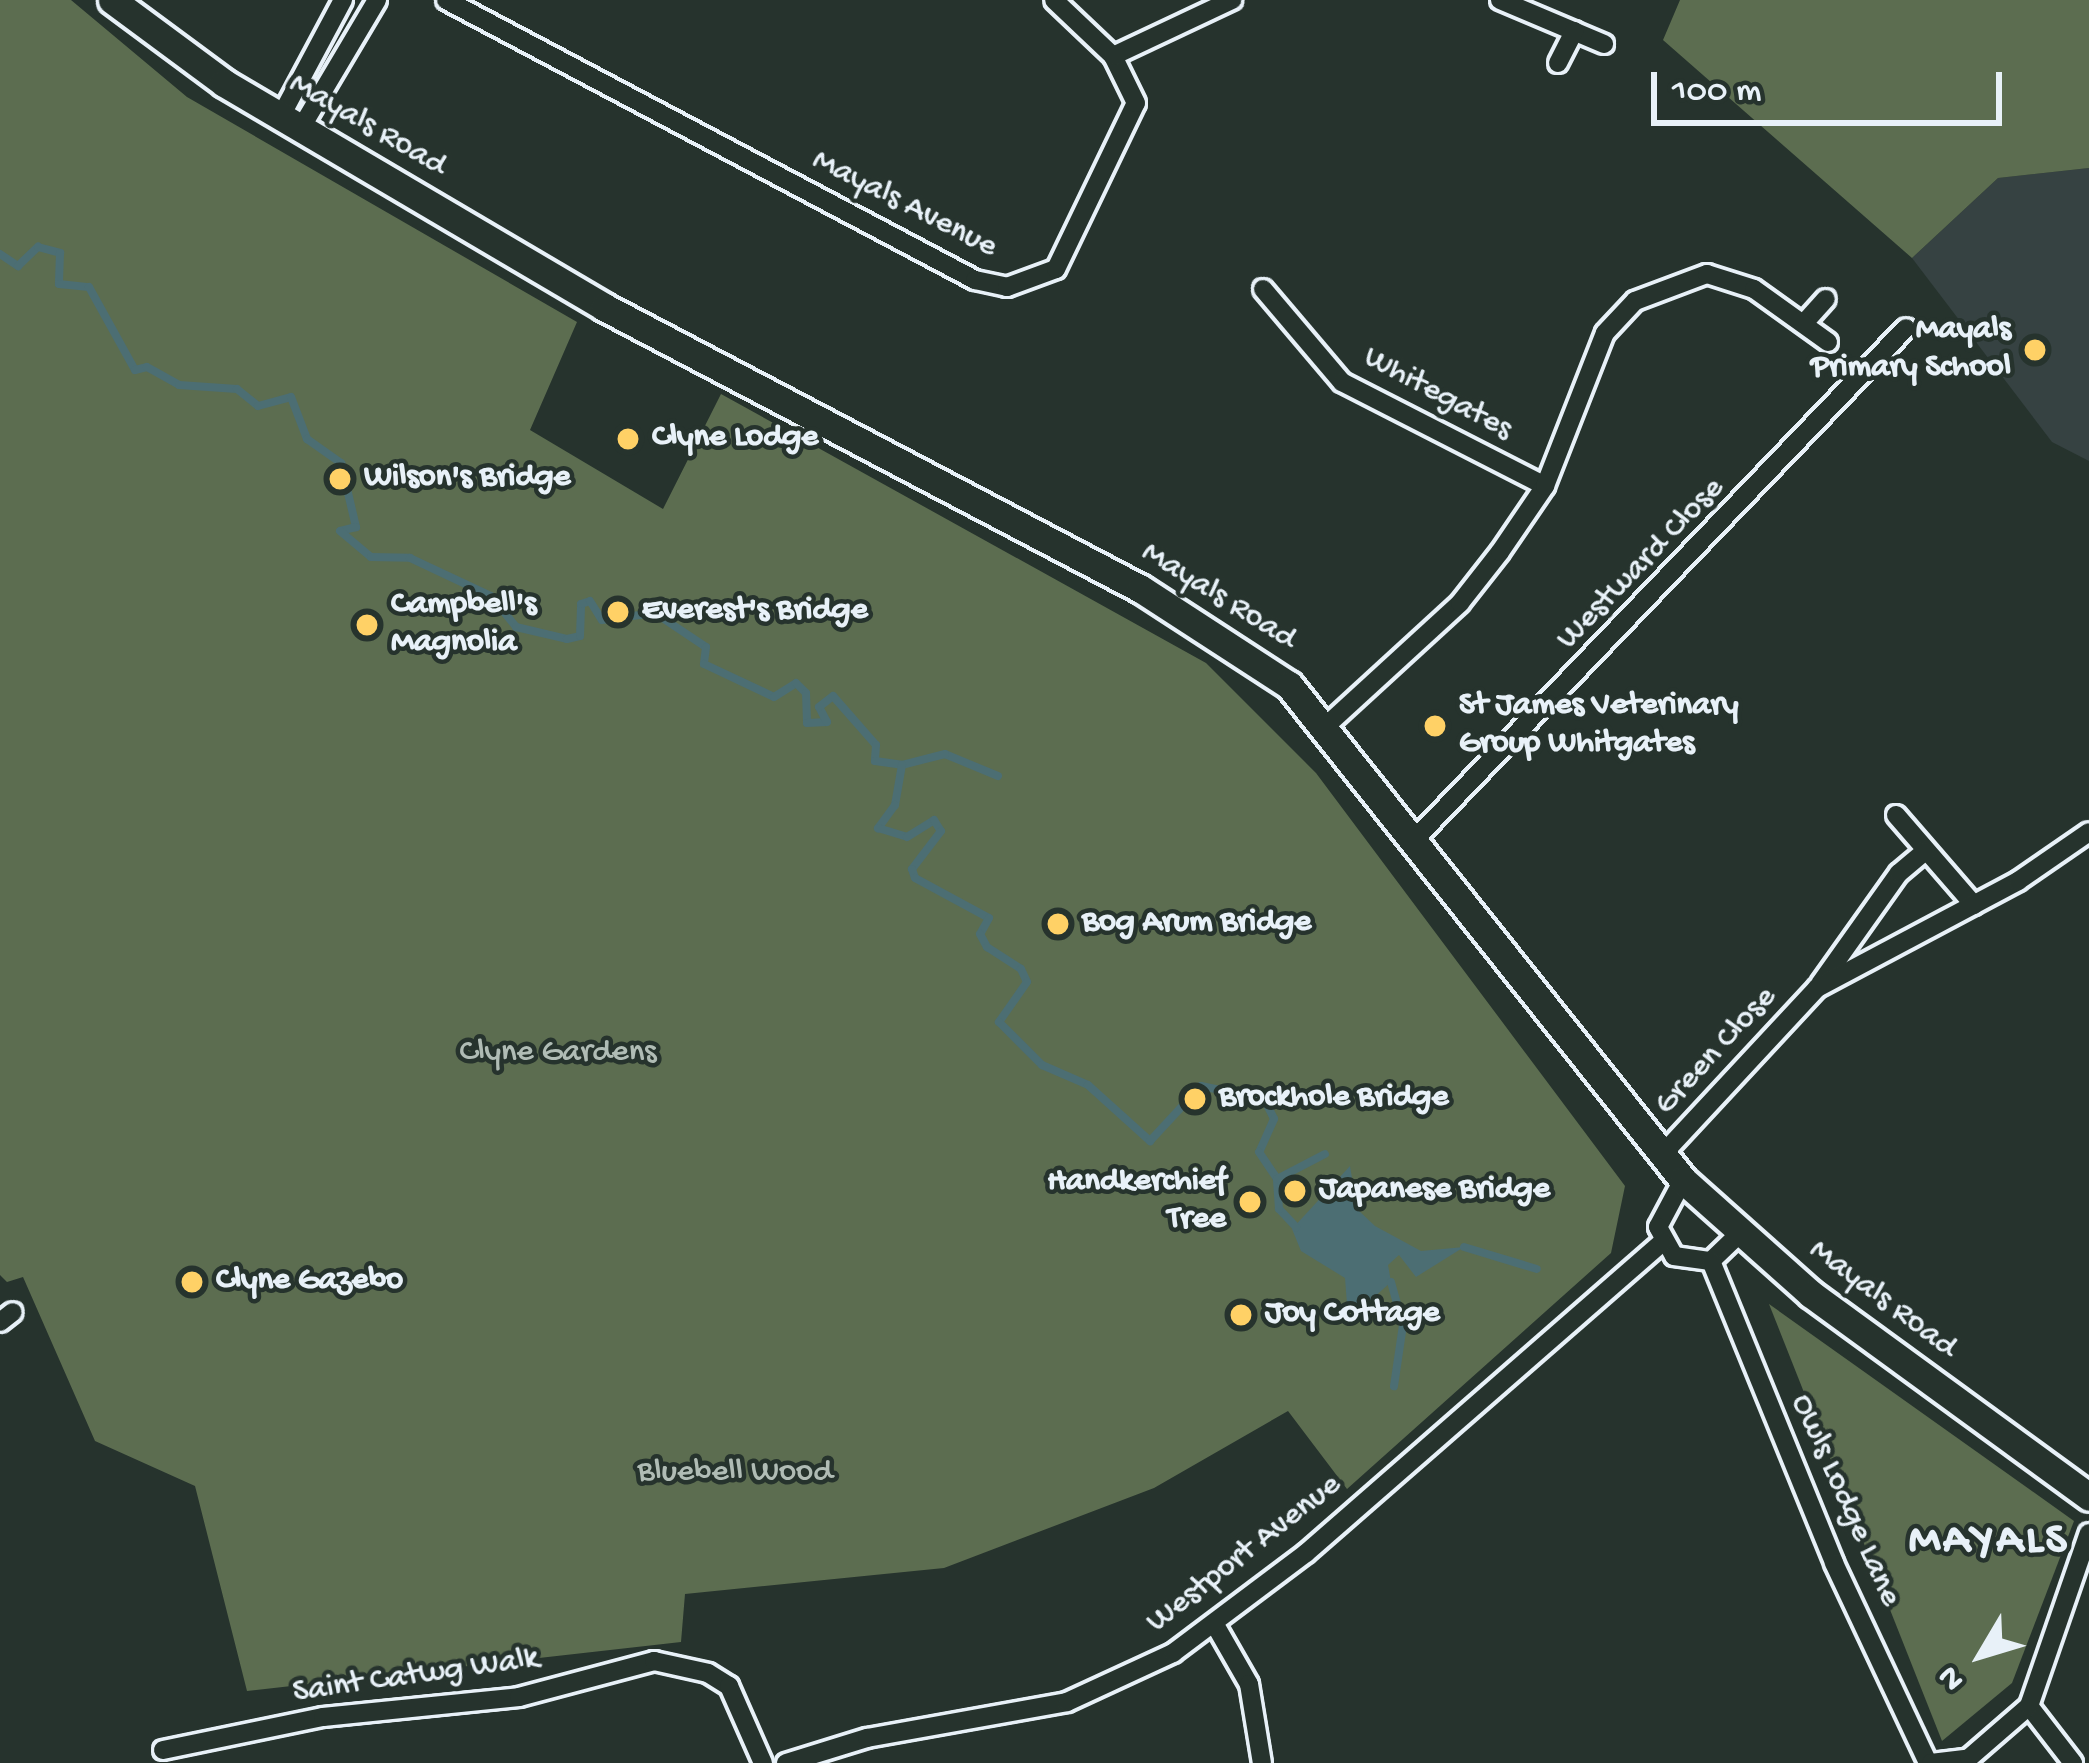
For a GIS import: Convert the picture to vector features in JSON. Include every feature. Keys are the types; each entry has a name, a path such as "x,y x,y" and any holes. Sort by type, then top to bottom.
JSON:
{"main road":[{"name":"Mayals Road","path":"112,0 291,122 604,307 1141,589 1289,685 1327,725 1416,838 1660,1157 1739,1234 2089,1497"}],"street":[{"path":"291,122 344,0"},
{"path":"291,122 376,0"},
{"name":"Mayals Avenue","path":"446,0 975,280 1007,287 1056,269 1123,140 1136,104 1114,56 1054,0"},
{"path":"1114,56 1232,0"},
{"path":"1500,0 1604,44"},
{"path":"1558,62 1574,31"},
{"path":"1327,725 1460,602 1545,486 1605,333 1635,302 1707,274 1754,289 1828,342"},
{"name":"Whitegates","path":"1263,289 1342,382 1545,486"},
{"path":"1805,322 1826,298"},
{"name":"Westward Close","path":"1416,838 1906,328"},
{"path":"1895,815 1973,905"},
{"name":"Green Close","path":"1817,988 1973,905 2089,832"},
{"name":"Green Close","path":"1660,1157 1817,988 1898,874 1925,851"},
{"path":"1683,1180 1663,1208 1662,1242 1684,1262 1712,1262 1739,1234"},
{"name":"Westport Avenue","path":"786,1763 867,1738 1067,1702 1173,1653 1316,1544 1662,1242"},
{"name":"Owls Lodge Lane","path":"1712,1262 1834,1562 1929,1763"},
{"path":"1929,1763 1969,1758 2029,1706 2089,1532"},
{"path":"1214,1623 1250,1684 1262,1763"},
{"name":"Saint Catwg Walk","path":"163,1750 323,1717 520,1697 654,1661 709,1673 729,1686 763,1763"},
{"path":"2029,1706 2073,1763"}],"shaded area":[{"name":"Mayals Primary School","path":"2089,168 2089,461 2052,442 1912,258 1998,178"}],"green space":[{"name":"Clyne Gardens","path":"0,0 71,0 187,97 577,322 530,430 663,509 721,394 1206,663 1316,773 1625,1186 1611,1253 1347,1489 1288,1411 1154,1488 944,1568 685,1594 681,1642 247,1691 195,1486 95,1441 23,1277 7,1282 0,1275"},
{"path":"1680,0 2089,0 2089,168 1998,178 1912,258 1663,40"},
{"path":"1769,1304 2074,1521 2012,1683 1942,1741"}],"water":[{"path":"1350,1166 1357,1209 1375,1226 1421,1251 1464,1247 1416,1277 1399,1255 1388,1265 1391,1282 1362,1308 1347,1304 1345,1278 1301,1251 1292,1229"}],"waterway":[{"path":"0,254 18,266 38,247 60,253 59,284 89,287 135,370 147,367 179,385 237,389 258,406 291,397 307,439 341,463 356,527 340,531 371,557 410,558 491,596 516,627 567,639 580,636 581,604 590,601 602,620 655,613 706,647 704,664 774,697 796,683 806,693 807,723 827,722 819,707 833,696 876,745 875,761 902,765"},
{"path":"998,776 945,754 902,765 895,805 878,828 907,837 934,820 941,831 912,869 915,878 989,918 980,934 987,947 1021,969 1027,982 999,1022 1042,1065 1088,1085 1150,1141 1201,1086 1264,1099 1274,1119 1259,1152 1277,1179"},
{"path":"1296,1227 1279,1209 1277,1179 1325,1154"},
{"path":"1464,1247 1537,1269"},
{"path":"1391,1282 1403,1325 1394,1386"}],"place":[{"name":"Mayals Primary School","path":"2035,350"},
{"name":"Clyne Lodge","path":"628,439"},
{"name":"Wilson's Bridge","path":"340,479"},
{"name":"Everest's Bridge","path":"618,612"},
{"name":"Campbell's Magnolia","path":"367,625"},
{"name":"St James Veterinary Group Whitgates","path":"1435,726"},
{"name":"Bog Arum Bridge","path":"1058,924"},
{"name":"Brockhole Bridge","path":"1195,1099"},
{"name":"Japanese Bridge","path":"1295,1191"},
{"name":"Handkerchief Tree","path":"1250,1202"},
{"name":"Clyne Gazebo","path":"192,1282"},
{"name":"Joy Cottage","path":"1241,1315"}],"district":[{"name":"MAYALS","path":"1989,1542"}],"park label":[{"name":"Bluebell Wood","path":"735,1474"}]}
